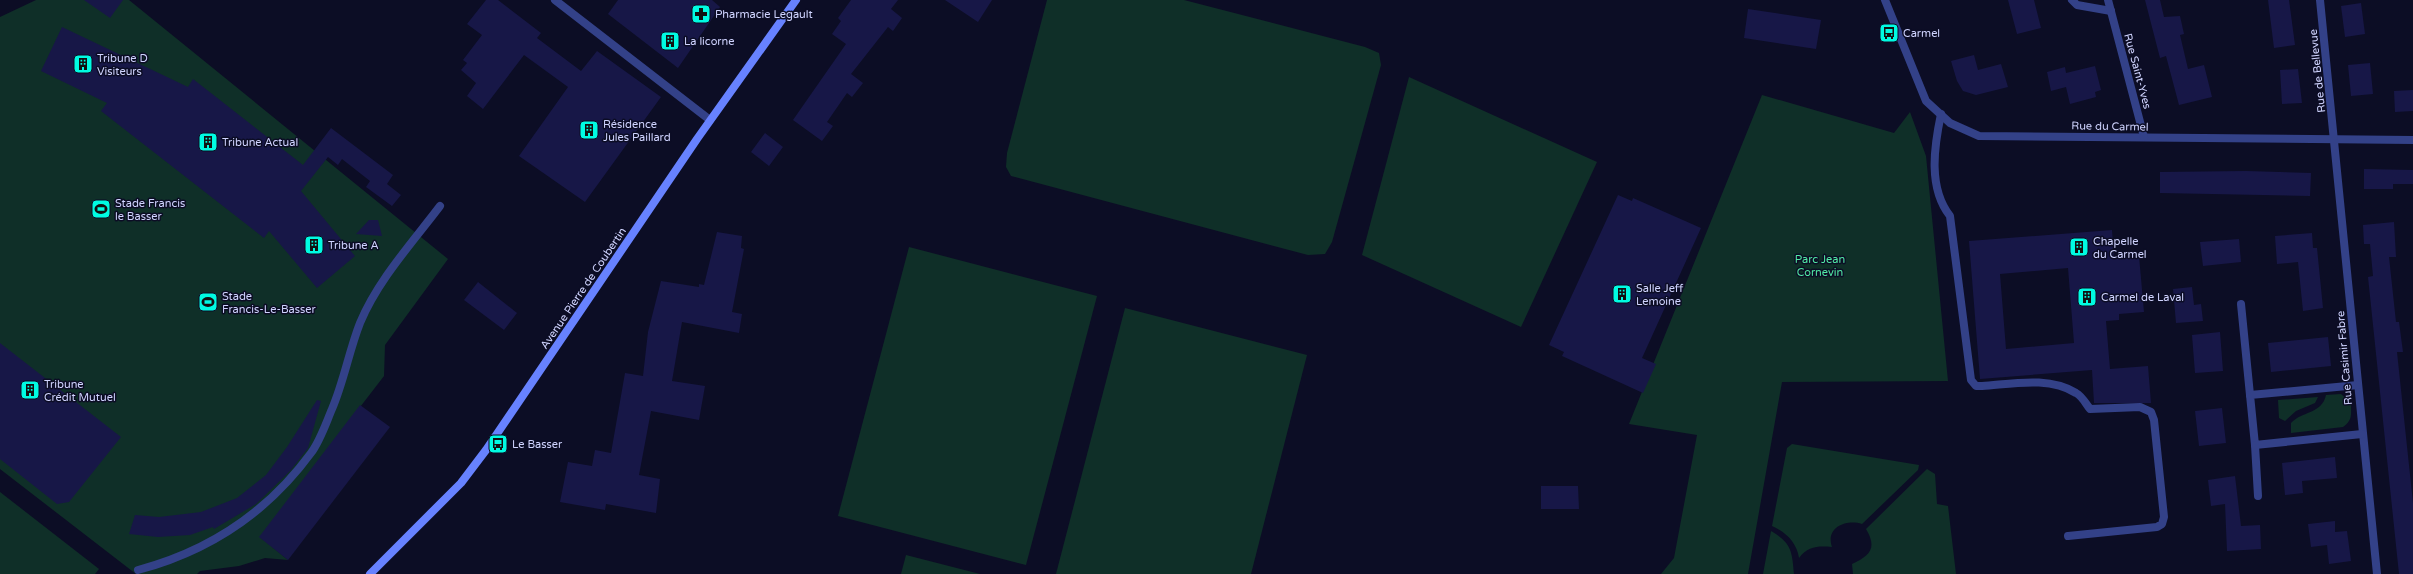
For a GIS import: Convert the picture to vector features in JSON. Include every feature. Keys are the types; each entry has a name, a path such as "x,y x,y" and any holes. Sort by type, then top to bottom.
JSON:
{"street":[{"path":"555,0 710,120"},
{"name":"Avenue Pierre de Coubertin","path":"374,573 461,483 486,450 710,120 796,0"},
{"name":"Rue du Carmel","path":"1885,0 1926,102 1950,123 1979,136 2144,137 2334,141 2413,140"},
{"path":"2072,0 2077,5 2111,11"},
{"name":"Rue Saint-Yves","path":"2108,0 2144,137"},
{"name":"Rue de Bellevue","path":"2320,0 2334,141"},
{"path":"1940,114 1934,156 1937,182 1940,204 1950,216 1971,380 1976,386 2042,383 2062,386 2078,394 2090,409 2140,407 2151,412 2154,420 2164,517 2162,524 2157,527 2068,536"},
{"name":"Rue Casimir Fabre","path":"2334,141 2377,574"},
{"path":"138,570 170,562 238,527 281,489 312,452 333,408 360,323 382,283 440,206"},
{"path":"2241,304 2255,445 2258,496"},
{"path":"2250,395 2358,385"},
{"path":"2255,445 2362,434"}],"green space":[{"name":"Stade Francis-Le-Basser","path":"36,0 129,0 448,259 385,345 384,376 260,537 288,560 265,558 239,566 200,571 197,574 136,574 0,469 0,17"},
{"path":"1047,0 1184,0 1365,47 1379,53 1381,65 1332,242 1325,254 1308,255 1011,176 1006,167 1007,153"},
{"path":"1409,77 1597,162 1521,327 1362,255"},
{"name":"Parc Jean Cornevin","path":"1762,95 1894,133 1910,112 1926,156 1948,381 1782,382 1748,574 1661,574 1674,558 1697,435 1629,424"},
{"path":"909,247 1097,296 1026,565 838,516"},
{"path":"1125,308 1307,355 1251,574 1056,574"},
{"path":"2341,394 2351,403 2350,419 2343,427 2291,433 2291,423 2295,419 2320,406 2326,395"},
{"path":"2318,397 2315,403 2296,411 2285,421 2279,418 2278,400"},
{"path":"1792,444 1919,465 1918,470 1862,524 1850,523 1839,526 1832,534 1832,547 1810,549 1799,558 1796,548 1790,539 1782,531 1772,526 1787,448"},
{"path":"1927,469 1935,474 1937,504 1948,506 1956,574 1853,574 1852,564 1863,558 1870,551 1870,536 1866,529"},
{"path":"0,492 99,569 95,574 0,574"},
{"path":"1771,531 1778,535 1790,549 1793,560 1794,574 1763,574"},
{"path":"906,555 980,574 901,574"}],"building":[{"path":"84,0 123,0 110,18"},
{"name":"Résidence Jules Paillard","path":"486,0 498,0 541,33 537,38 581,71 597,51 661,97 585,202 519,156 568,87 524,55 483,109 467,96 476,83 461,70 467,63 463,60 482,35 467,24"},
{"name":"La licorne","path":"618,0 712,0 720,7 678,68 608,14"},
{"path":"851,0 898,0 891,9 902,18 893,31 888,27 851,74 863,83 852,97 847,93 827,122 833,126 822,141 793,120 846,44 832,34 841,21 838,18"},
{"path":"945,0 992,0 978,22"},
{"path":"2008,0 2034,0 2041,28 2017,34"},
{"path":"2145,0 2160,0 2164,17 2180,16 2184,34 2180,35 2188,69 2204,65 2212,97 2179,105 2166,56 2160,58"},
{"path":"2268,0 2289,0 2295,45 2274,48"},
{"path":"2361,3 2365,34 2345,37 2341,6"},
{"path":"1748,9 1821,20 1816,49 1744,38"},
{"name":"Tribune Actual","path":"62,27 188,87 193,79 303,165 331,128 393,175 387,184 401,195 392,206 366,187 370,181 342,159 338,165 328,157 301,191 355,256 317,288 269,231 264,238 101,111 107,103 41,71"},
{"path":"1974,55 1978,70 2001,64 2008,87 1976,95 1963,91 1957,81 1951,61"},
{"path":"2370,63 2373,94 2351,96 2348,65"},
{"path":"2095,66 2101,90 2095,92 2096,97 2070,104 2066,87 2051,91 2047,72 2065,67 2066,73"},
{"path":"2298,69 2302,103 2282,104 2280,70"},
{"path":"2413,90 2413,111 2395,112 2394,91"},
{"path":"765,133 783,147 769,166 751,152"},
{"path":"2364,169 2413,170 2413,184 2393,184 2393,189 2364,189"},
{"path":"2246,171 2311,173 2310,196 2160,193 2160,172"},
{"name":"Salle Jeff Lemoine","path":"1618,195 1632,201 1633,198 1701,228 1642,358 1656,364 1643,393 1562,356 1564,352 1549,345"},
{"path":"369,220 378,220 382,236 356,234"},
{"path":"2394,222 2396,257 2389,257 2396,322 2399,322 2403,352 2397,352 2413,503 2413,574 2399,574 2368,277 2373,276 2370,244 2364,244 2363,225"},
{"name":"Carmel de Laval","path":"2112,230 2114,258 2139,256 2144,312 2119,314 2119,320 2106,321 2110,369 2148,366 2151,403 2094,403 2092,370 1980,379 1969,241","holes":["2068,268 2074,343 2006,349 2000,274"]},
{"path":"717,232 742,236 741,248 744,249 732,312 742,314 739,333 682,322 672,381 705,386 699,420 651,411 639,475 660,479 656,513 606,504 605,510 560,502 568,462 592,466 595,450 611,453 625,373 643,376 648,332 661,281 699,287 699,284 704,285"},
{"path":"2312,233 2313,248 2317,248 2323,308 2303,311 2298,262 2277,264 2275,236"},
{"path":"2239,239 2241,262 2203,266 2200,242"},
{"path":"478,282 517,313 504,330 464,300"},
{"path":"2192,287 2194,305 2201,304 2203,321 2176,323 2173,289"},
{"path":"2220,332 2223,371 2195,373 2192,335"},
{"path":"2328,337 2331,366 2271,372 2268,343"},
{"name":"Tribune Crédit Mutuel","path":"0,343 121,437 69,502 57,504 0,459"},
{"path":"317,400 321,401 308,448 290,471 256,504 214,529 213,527 190,535 158,537 129,534 135,515 159,517 201,512 237,498 266,475 287,447"},
{"path":"360,405 390,427 288,560 259,537"},
{"path":"2222,408 2226,443 2199,446 2195,411"},
{"path":"2335,457 2337,478 2302,481 2303,493 2285,495 2282,463"},
{"path":"2235,476 2241,526 2260,525 2261,549 2227,551 2225,504 2211,506 2208,480"},
{"path":"1541,486 1578,486 1579,509 1541,509"},
{"path":"2335,521 2335,532 2347,531 2351,561 2329,564 2327,545 2311,547 2308,524"}],"place":[{"name":"Pharmacie Legault","path":"701,14"},
{"name":"Carmel","path":"1889,33"},
{"name":"La licorne","path":"670,41"},
{"name":"Tribune D Visiteurs","path":"83,64"},
{"name":"Résidence Jules Paillard","path":"589,130"},
{"name":"Tribune Actual","path":"208,142"},
{"name":"Stade Francis le Basser","path":"101,209"},
{"name":"Tribune A","path":"314,245"},
{"name":"Chapelle du Carmel","path":"2079,247"},
{"name":"Salle Jeff Lemoine","path":"1622,294"},
{"name":"Carmel de Laval","path":"2087,297"},
{"name":"Stade Francis-Le-Basser","path":"208,302"},
{"name":"Tribune Crédit Mutuel","path":"30,390"},
{"name":"Le Basser","path":"498,444"}]}
